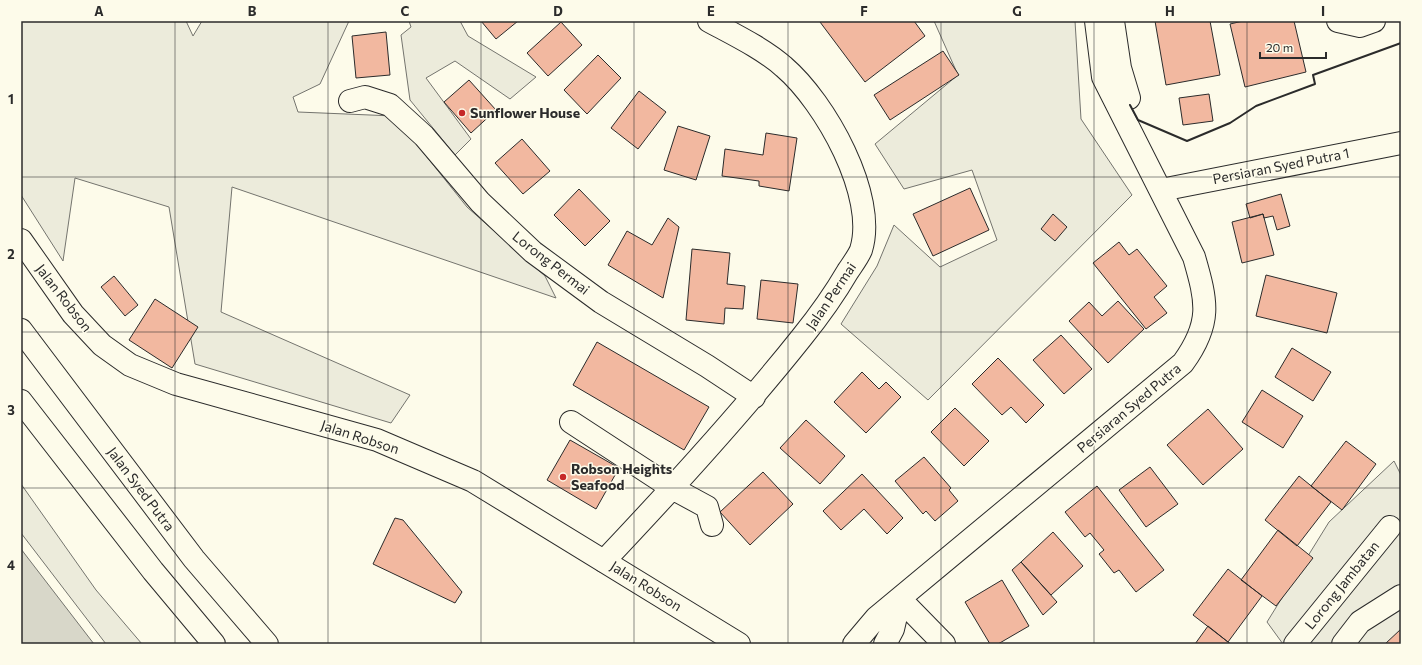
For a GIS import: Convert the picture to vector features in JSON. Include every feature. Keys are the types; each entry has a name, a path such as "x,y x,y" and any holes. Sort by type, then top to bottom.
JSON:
{"street":[{"name":"Jalan Permai","path":"604,561 754,397 826,307 860,251 864,229 863,208 840,141 814,98 784,66 710,21"},
{"name":"Persiaran Syed Putra","path":"854,644 876,618 1184,363 1196,345 1202,328 1205,306 1202,286 1194,257 1103,77 1096,21"},
{"path":"1113,21 1120,68 1129,98"},
{"path":"1338,21 1360,26 1374,21"},
{"name":"Lorong Permai","path":"350,100 365,97 390,105 424,136 480,202 533,252 601,302 754,397"},
{"name":"Persiaran Syed Putra 1","path":"1161,190 1401,143"},
{"name":"Jalan Robson","path":"21,240 73,314 102,345 130,365 176,384 378,440 473,481 740,644"},
{"name":"Jalan Syed Putra","path":"21,330 194,559 268,644"},
{"path":"21,401 153,571 214,644"},
{"path":"571,422 672,488 707,508 712,525"},
{"name":"Lorong Jambatan","path":"1297,643 1390,527"},
{"path":"1343,644 1360,622 1401,596"},
{"path":"886,644 893,629 900,599"},
{"path":"900,599 944,644"}],"shaded area":[{"path":"21,21 186,21 193,36 202,21 349,21 320,84 293,97 298,112 394,116 467,207 545,276 556,298 232,187 221,312 410,395 391,423 195,364 169,207 75,178 63,261 21,195"},
{"path":"409,21 460,21 468,36 536,77 510,99 455,61 426,78 471,139 455,155 410,100 401,35 411,27"},
{"path":"934,21 1075,21 1081,119 1132,195 928,400 841,324 877,266 894,225 940,267 997,240 972,170 904,189 875,144 958,75"},
{"path":"1394,461 1401,475 1401,644 1283,644 1267,622 1329,522"},
{"path":"21,484 96,590 142,644 106,644 21,533"},
{"path":"21,549 94,644 23,644 21,642"}],"building":[{"path":"481,21 518,21 496,39"},
{"path":"914,21 925,36 865,82 820,22"},
{"path":"1155,21 1210,21 1220,75 1166,85"},
{"path":"1243,21 1294,21 1306,72 1245,87 1230,24"},
{"path":"561,22 582,45 548,76 527,53"},
{"path":"386,32 390,75 356,78 352,36"},
{"path":"943,51 959,75 890,120 874,95"},
{"path":"598,55 621,78 587,114 564,90"},
{"path":"469,80 496,110 471,133 444,102"},
{"path":"639,91 666,112 638,149 611,128"},
{"path":"1209,94 1213,121 1183,125 1179,98"},
{"path":"678,126 710,136 696,180 664,170"},
{"path":"766,133 797,138 789,191 759,186 759,181 722,176 725,149 763,155"},
{"path":"522,139 550,171 523,194 495,163"},
{"path":"970,188 989,230 933,256 913,214"},
{"path":"579,189 610,221 585,246 554,215"},
{"path":"1281,194 1290,226 1277,230 1273,216 1264,218 1263,214 1250,218 1246,204"},
{"path":"1053,214 1067,227 1055,241 1041,229"},
{"path":"1263,214 1274,255 1242,263 1232,222"},
{"path":"668,218 679,227 663,298 608,265 627,231 652,245"},
{"path":"1119,242 1129,255 1137,249 1167,286 1154,297 1167,313 1146,329 1093,263"},
{"path":"692,249 730,253 727,284 745,286 743,309 725,308 724,324 686,320"},
{"path":"1266,275 1337,293 1327,333 1256,316"},
{"path":"114,276 138,305 125,316 101,287"},
{"path":"761,280 798,284 793,323 757,319"},
{"path":"155,299 198,327 172,368 129,340"},
{"path":"1118,301 1144,329 1108,363 1069,321 1089,302 1102,316"},
{"path":"1061,335 1092,369 1064,394 1033,360"},
{"path":"597,342 709,407 684,450 573,385"},
{"path":"1292,348 1331,372 1313,401 1275,377"},
{"path":"998,358 1044,405 1026,423 1011,407 1002,415 972,384"},
{"path":"862,372 879,389 886,382 901,397 866,433 834,402"},
{"path":"1262,390 1303,416 1283,448 1242,422"},
{"path":"955,408 989,441 964,466 931,432"},
{"path":"1208,409 1243,449 1203,485 1167,445"},
{"path":"806,420 845,456 820,484 780,448"},
{"path":"570,440 619,468 596,509 547,480"},
{"path":"1346,441 1376,464 1342,510 1311,486"},
{"path":"924,457 951,488 949,490 958,501 935,521 926,511 923,514 895,481"},
{"path":"1150,467 1178,504 1146,527 1119,490"},
{"path":"763,472 793,504 750,545 720,512"},
{"path":"862,474 903,518 887,534 864,509 841,530 823,511"},
{"path":"1299,476 1331,502 1297,546 1265,520"},
{"path":"1097,486 1164,570 1136,592 1119,570 1114,573 1099,554 1104,550 1090,533 1085,537 1065,512"},
{"path":"395,518 403,520 462,592 455,603 373,564"},
{"path":"1278,530 1313,558 1276,606 1241,580"},
{"path":"1053,532 1083,566 1051,595 1021,562"},
{"path":"1021,562 1057,602 1043,615 1012,570"},
{"path":"1228,569 1262,596 1228,642 1193,615"},
{"path":"1002,580 1029,626 998,644 990,644 965,602"},
{"path":"1208,626 1228,642 1231,644 1195,644"},
{"path":"1401,629 1401,644 1385,644"}],"wall":[{"path":"1130,105 1138,120 1187,141 1230,123 1256,106 1315,84 1313,75 1401,43"}],"place":[{"name":"Sunflower House","path":"462,113"},
{"name":"Robson Heights Seafood","path":"563,477"}]}
